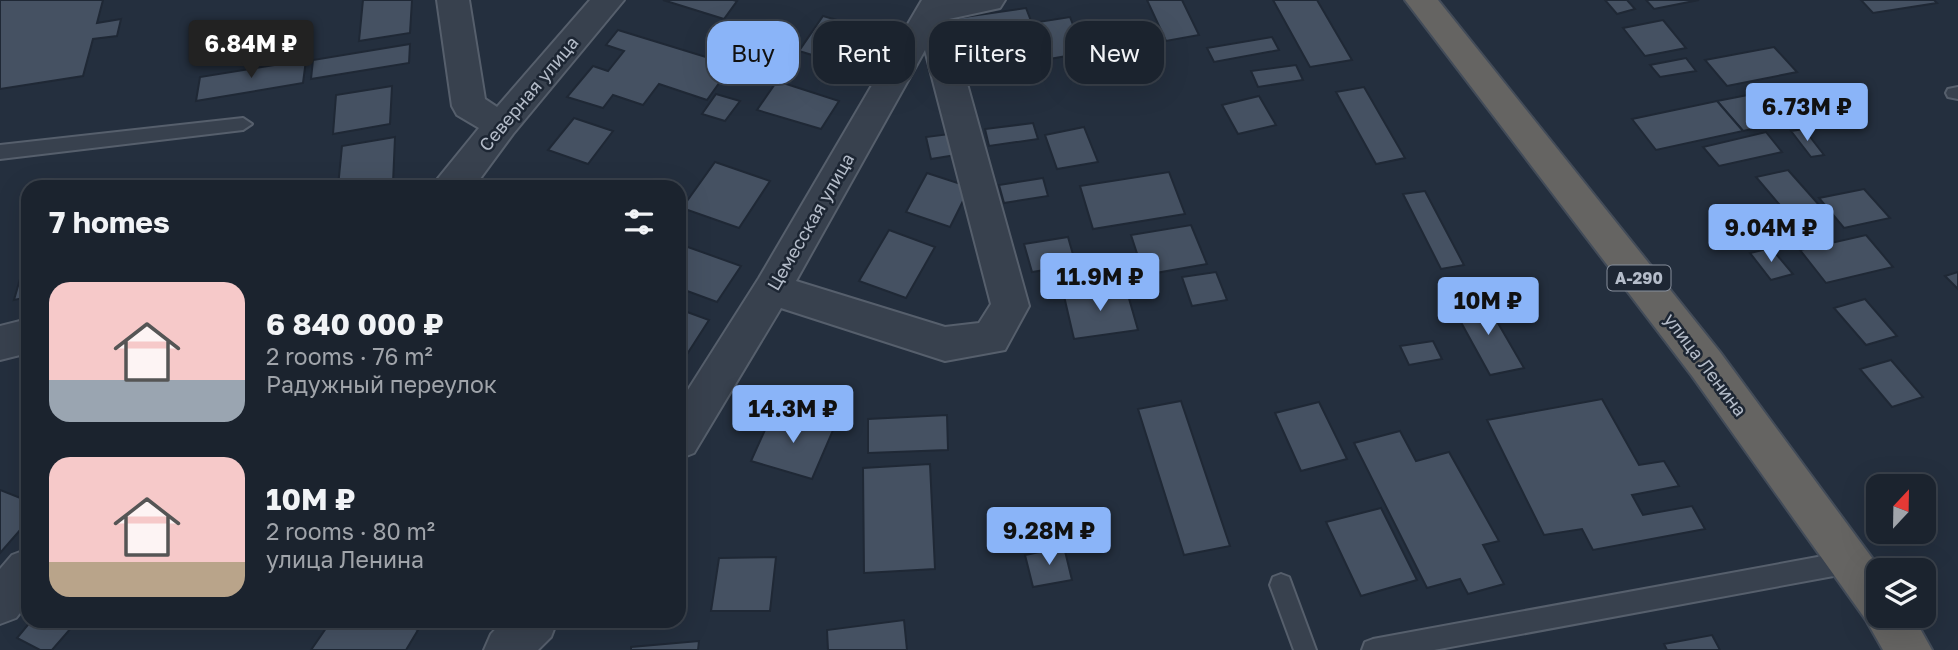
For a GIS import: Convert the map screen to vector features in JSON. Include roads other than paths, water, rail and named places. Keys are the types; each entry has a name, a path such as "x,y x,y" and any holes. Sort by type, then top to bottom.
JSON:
{"highway":[{"name":"улица Ленина","path":"1421,0 1706,364 1866,585"},
{"path":"1894,628 1909,650"}],"street":[{"path":"453,0 469,106 501,125"},
{"name":"Северная улица","path":"460,180 501,125 608,0"},
{"path":"772,289 945,344 991,338 1010,306 934,5 989,0"},
{"name":"Цемесская улица","path":"686,429 772,289 934,5"},
{"path":"0,344 21,338"},
{"path":"0,602 21,578"}],"lane":[{"path":"0,152 243,124"},
{"path":"1373,650 1850,562"},
{"path":"1281,584 1305,650"}]}
